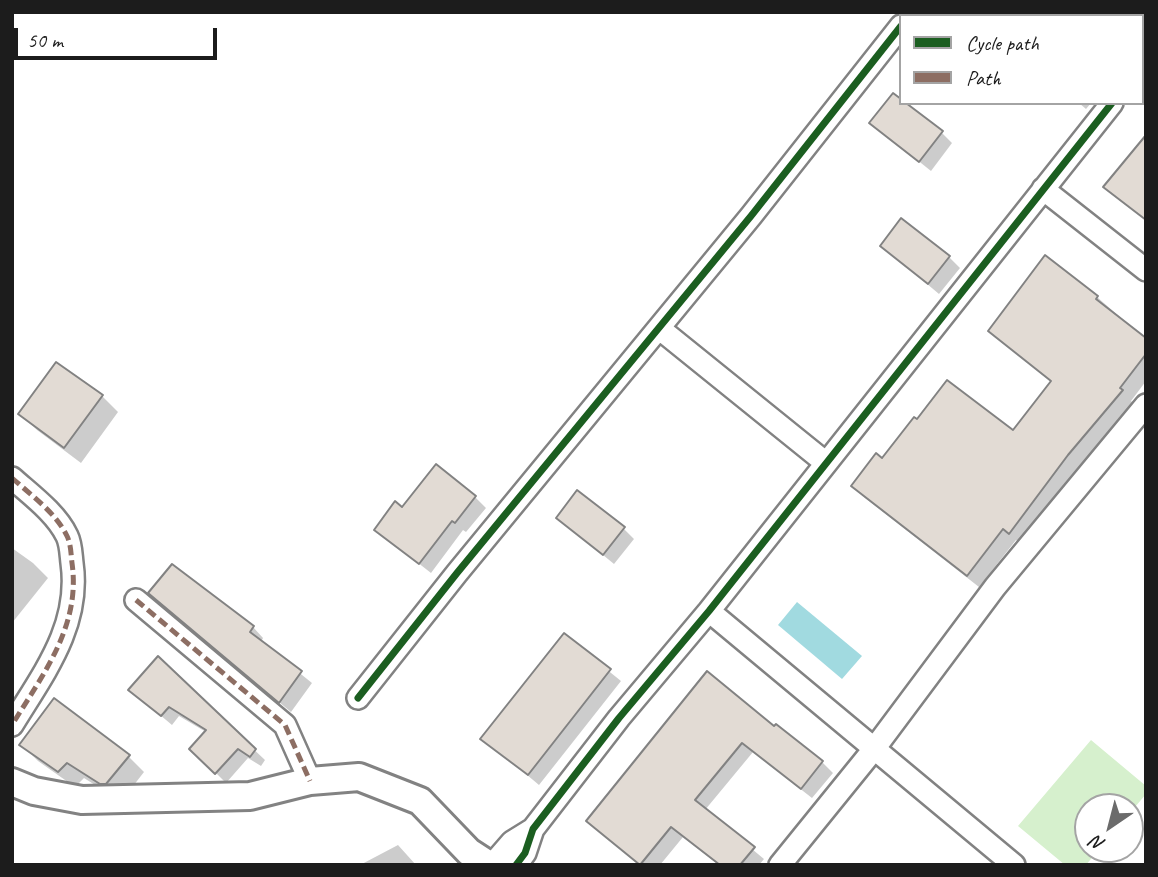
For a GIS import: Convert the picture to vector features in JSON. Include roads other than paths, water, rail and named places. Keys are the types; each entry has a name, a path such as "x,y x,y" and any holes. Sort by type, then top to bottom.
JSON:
{"street":[{"path":"358,698 457,573 660,329 899,29"},
{"path":"516,865 525,853 533,829 619,718 709,611 1110,105"},
{"path":"1043,189 1146,270"},
{"path":"660,329 826,463"},
{"path":"780,865 874,748 995,587 1146,405"},
{"path":"12,478 45,507 68,537 73,570 72,606 59,648 12,724"},
{"path":"136,600 285,725 310,781"},
{"path":"709,611 1014,865"},
{"path":"12,782 34,790 82,800 250,796 310,781 359,777 420,801 469,852 490,865 512,842 533,829"}],"water":[{"path":"797,602 862,656 842,679 778,625"}]}
